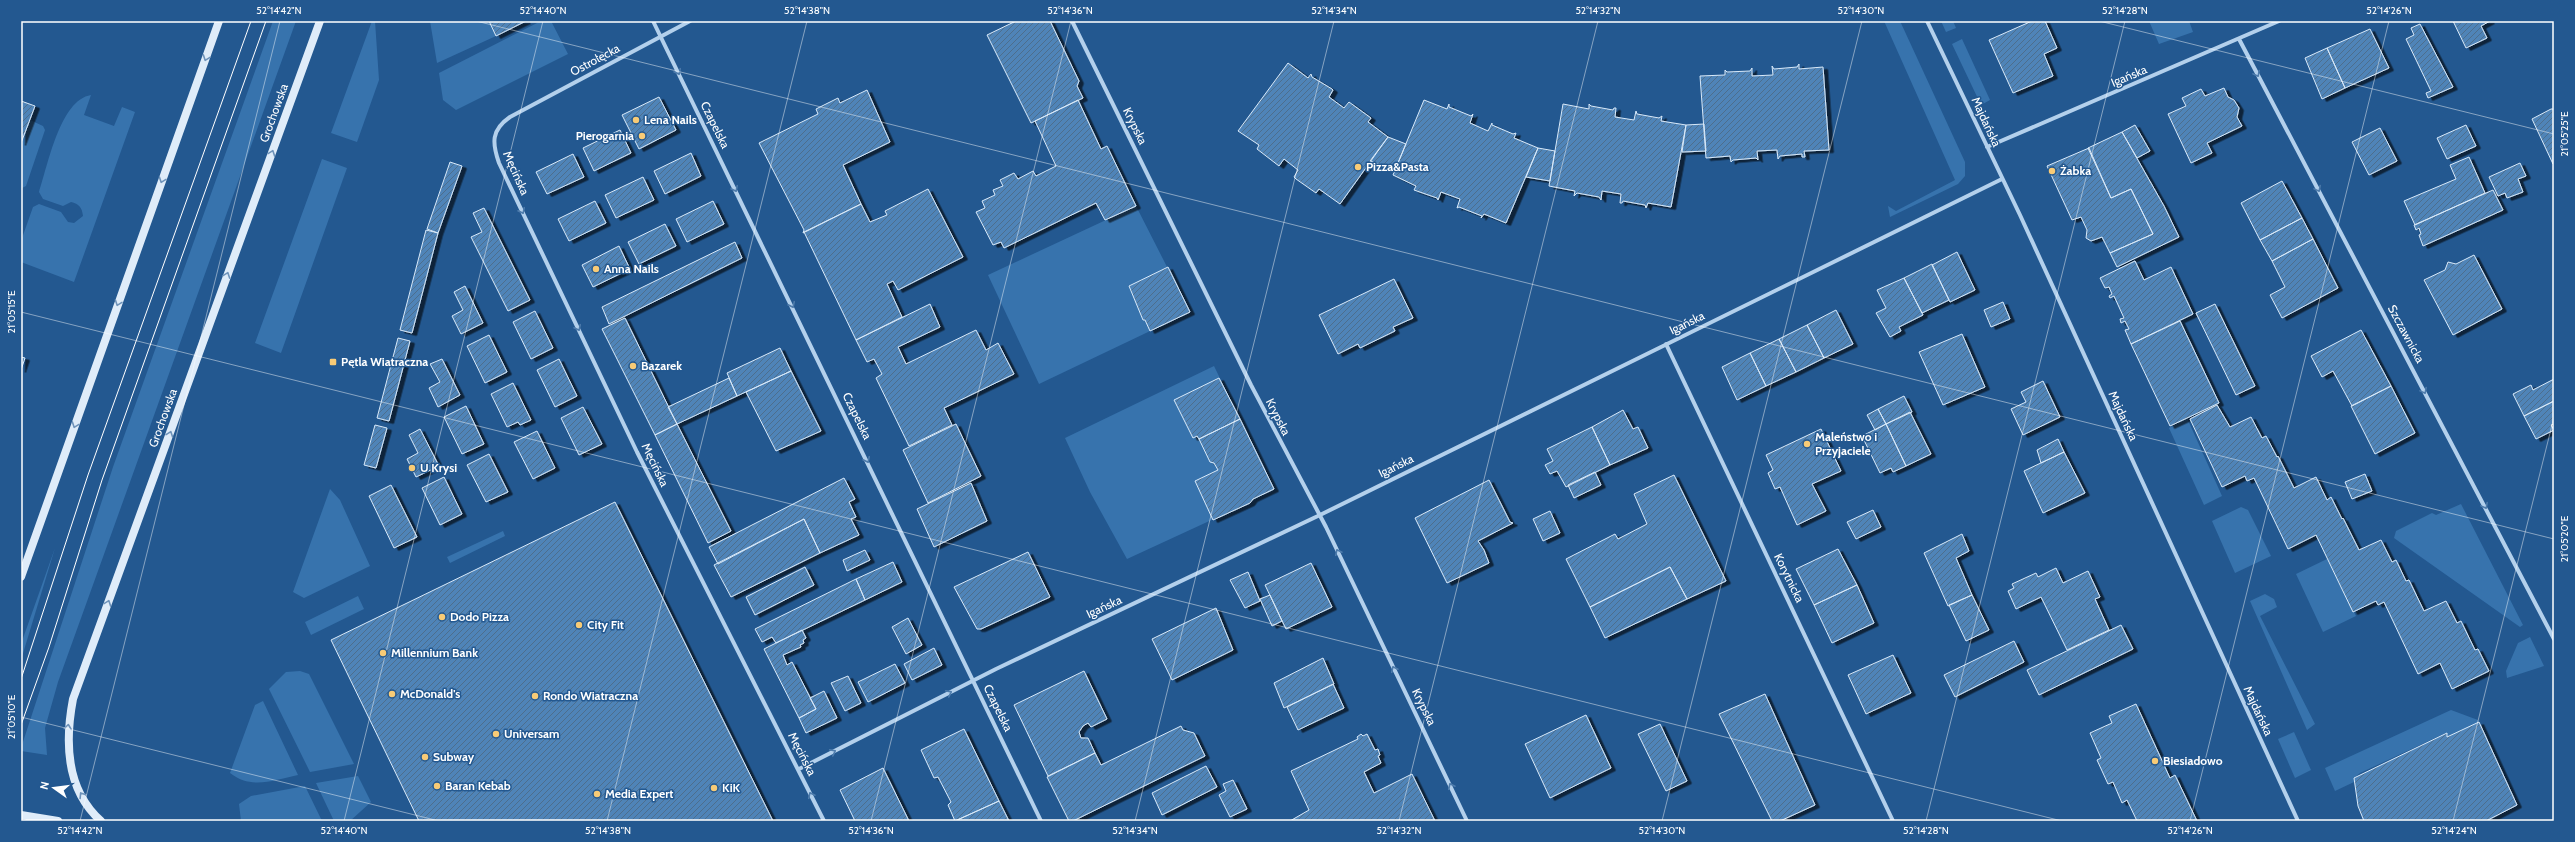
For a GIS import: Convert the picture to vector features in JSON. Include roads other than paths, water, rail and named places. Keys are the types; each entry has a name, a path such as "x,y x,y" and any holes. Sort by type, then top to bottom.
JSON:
{"main road":[{"path":"21,577 219,21"},
{"name":"Grochowska","path":"101,821 78,788 70,765 67,738 73,699 320,21"},
{"path":"21,815 58,821"}],"street":[{"name":"Czapelska","path":"653,21 1041,821"},
{"name":"Ostrołęcka","path":"510,117 690,21"},
{"name":"Krypska","path":"1072,21 1250,385 1320,515 1468,821"},
{"name":"Majdańska","path":"1927,21 2002,179 2298,821"},
{"name":"Igańska","path":"1987,147 2239,40 2279,21"},
{"name":"Szczawnicka","path":"2239,40 2554,639"},
{"name":"Męcińska","path":"510,117 499,126 494,138 499,163 637,452 824,821"},
{"name":"Igańska","path":"799,770 974,681 1320,515 2002,179"},
{"name":"Korytnicka","path":"1666,344 1894,821"}],"tram line":[{"path":"21,679 88,475 251,21"},
{"path":"21,725 49,647 102,480 266,21"}],"place":[{"name":"Lena Nails","path":"636,120"},
{"name":"Pierogarnia","path":"642,136"},
{"name":"Pizza&Pasta","path":"1358,167"},
{"name":"Żabka","path":"2052,171"},
{"name":"Anna Nails","path":"596,269"},
{"name":"Pętla Wiatraczna","path":"333,362"},
{"name":"Bazarek","path":"633,366"},
{"name":"Maleństwo i Przyjaciele","path":"1807,444"},
{"name":"U Krysi","path":"412,468"},
{"name":"Dodo Pizza","path":"442,617"},
{"name":"City Fit","path":"579,625"},
{"name":"Millennium Bank","path":"383,653"},
{"name":"McDonald's","path":"392,694"},
{"name":"Rondo Wiatraczna","path":"535,696"},
{"name":"Universam","path":"496,734"},
{"name":"Subway","path":"425,757"},
{"name":"Biesiadowo","path":"2155,761"},
{"name":"Baran Kebab","path":"437,786"},
{"name":"KiK","path":"714,788"},
{"name":"Media Expert","path":"597,794"}]}
